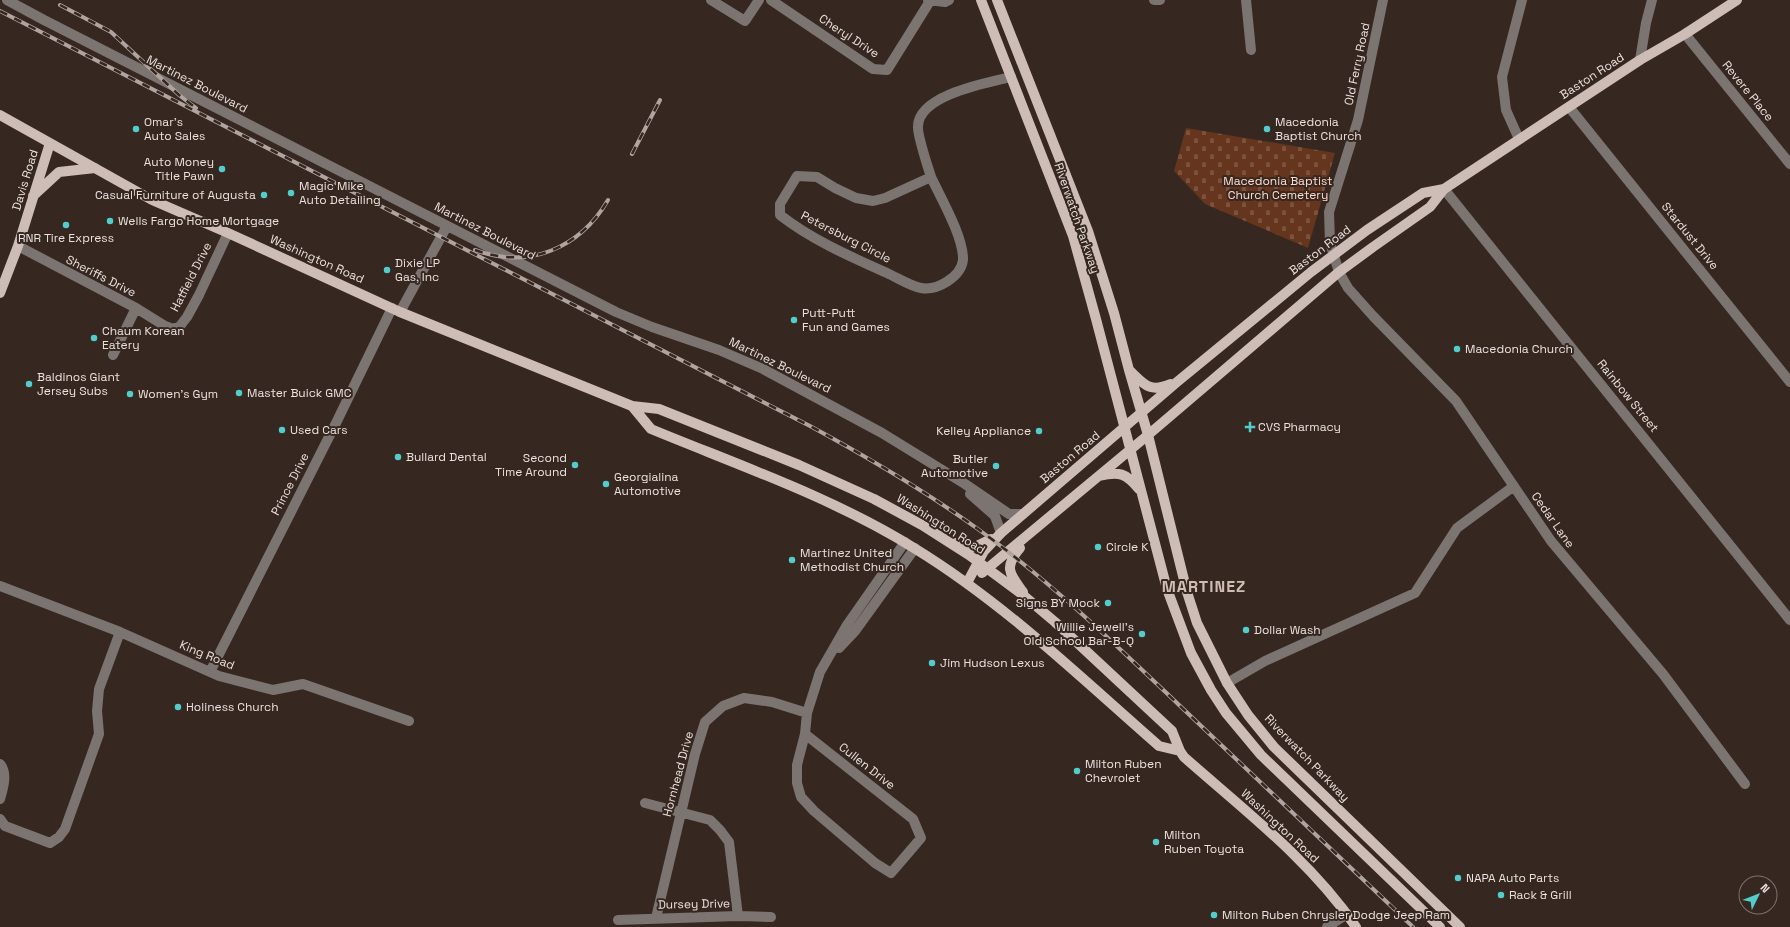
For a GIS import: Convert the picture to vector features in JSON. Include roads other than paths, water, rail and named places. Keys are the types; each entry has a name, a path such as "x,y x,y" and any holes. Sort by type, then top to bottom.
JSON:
{"main road":[{"name":"Riverwatch Parkway","path":"981,0 1073,236 1171,603 1197,666 1214,696 1242,734 1261,756 1440,927"},
{"name":"Riverwatch Parkway","path":"997,0 1088,231 1114,313 1148,435 1189,598 1197,623 1226,683 1248,715 1274,747 1460,927"},
{"name":"Baston Road","path":"967,583 984,551 1001,533 1142,414 1177,382 1311,272 1367,230 1424,193 1444,189 1640,60 1685,34 1737,0"},
{"name":"Washington Road","path":"0,115 152,200 396,310 632,406 660,409 837,481 899,512 978,562 1029,601 1076,642 1172,731 1184,757 1292,851 1347,914 1356,927"},
{"name":"Davis Road","path":"0,293 18,246 50,143"},
{"path":"33,196 59,172 95,168"},
{"path":"967,583 1025,538 1339,272 1430,207 1444,189"},
{"path":"1129,370 1146,387 1156,389 1177,382"},
{"name":"Washington Road","path":"632,406 651,429 829,503 905,542 967,583 1025,628 1159,746 1180,751"},
{"path":"1096,478 1112,473 1125,475 1131,479 1141,492"},
{"path":"947,541 975,547 1001,533"},
{"path":"1025,538 1010,561 1010,570 1013,578 1029,601"},
{"path":"1171,603 1189,598"}],"street":[{"name":"Martinez Boulevard","path":"7,0 447,226 635,320 712,348 763,369 882,433 1009,514 1023,514"},
{"path":"711,0 745,21 759,0"},
{"name":"Cheryl Drive","path":"771,0 873,69 887,70 929,1"},
{"path":"929,1 945,2 949,0"},
{"path":"1154,0 1160,0"},
{"path":"1246,0 1251,50"},
{"name":"Old Ferry Road","path":"1339,272 1330,243 1329,212 1333,195 1358,120 1383,0"},
{"path":"1519,139 1506,110 1502,77 1522,0"},
{"path":"1640,60 1646,23 1652,0"},
{"name":"Revere Place","path":"1685,34 1790,164"},
{"name":"Petersburg Circle","path":"931,177 885,198 873,201 856,198 817,177 797,176 780,204 780,215 794,226 856,260 909,283 922,288 942,285 955,275 963,261 961,245 931,177 918,126 925,108 948,94 1011,77"},
{"name":"Stardust Drive","path":"1569,107 1790,382"},
{"name":"Rainbow Street","path":"1444,189 1790,620"},
{"name":"Prince Drive","path":"210,672 334,428 396,310 447,226"},
{"name":"Hatfield Drive","path":"173,329 180,326 199,295 228,233"},
{"name":"Sheriffs Drive","path":"18,246 173,329"},
{"name":"Cedar Lane","path":"1339,272 1348,288 1373,316 1456,401 1556,547 1663,674 1745,784"},
{"path":"113,354 136,308"},
{"name":"Martinez Boulevard","path":"954,478 995,516 1001,533"},
{"path":"1226,683 1265,661 1415,593 1457,528 1514,486"},
{"path":"805,734 807,713 820,672 847,625 905,542"},
{"path":"829,658 855,631 914,548"},
{"name":"King Road","path":"0,586 120,632 218,676 274,690 304,684 409,721"},
{"path":"0,819 5,826 50,843 62,833 99,734 97,711 99,690 120,632"},
{"name":"Hornhead Drive","path":"656,918 695,754 705,722 723,706 744,698 772,702 807,713"},
{"name":"Cullen Drive","path":"805,734 913,819 921,838 891,873 874,863 814,811 801,797 797,783 797,765 805,734"},
{"path":"0,764 2,767 4,785 0,798"},
{"path":"645,803 710,820 720,830 729,842 738,916"},
{"path":"1327,927 1347,914"},
{"name":"Dursey Drive","path":"618,920 738,916 771,917"}],"railway":[{"path":"60,5 111,32 179,95 196,108"},
{"path":"0,11 810,426 919,489 982,532 1033,572 1083,615 1413,927"},
{"path":"632,154 660,100"},
{"path":"475,250 495,256 515,257 533,256 551,250 568,242 583,231 596,217 608,200"}],"place":[{"name":"Omar's Auto Sales","path":"136,129"},
{"name":"Macedonia Baptist Church","path":"1267,129"},
{"name":"Auto Money Title Pawn","path":"222,169"},
{"name":"Magic Mike Auto Detailing","path":"291,193"},
{"name":"Casual Furniture of Augusta","path":"264,195"},
{"name":"Wells Fargo Home Mortgage","path":"110,221"},
{"name":"RNR Tire Express","path":"66,225"},
{"name":"Dixie LP Gas, Inc","path":"387,270"},
{"name":"Putt-Putt Fun and Games","path":"794,320"},
{"name":"Chaum Korean Eatery","path":"94,338"},
{"name":"Macedonia Church","path":"1457,349"},
{"name":"Baldinos Giant Jersey Subs","path":"29,384"},
{"name":"Master Buick GMC","path":"239,393"},
{"name":"Women's Gym","path":"130,394"},
{"name":"CVS Pharmacy","path":"1250,427"},
{"name":"Used Cars","path":"282,430"},
{"name":"Kelley Appliance","path":"1039,431"},
{"name":"Bullard Dental","path":"398,457"},
{"name":"Second Time Around","path":"575,465"},
{"name":"Butler Automotive","path":"996,466"},
{"name":"Georgialina Automotive","path":"606,484"},
{"name":"Circle K","path":"1098,547"},
{"name":"Martinez United Methodist Church","path":"792,560"},
{"name":"Signs BY Mock","path":"1108,603"},
{"name":"Dollar Wash","path":"1246,630"},
{"name":"Willie Jewell's Old School Bar-B-Q","path":"1142,634"},
{"name":"Jim Hudson Lexus","path":"932,663"},
{"name":"Holiness Church","path":"178,707"},
{"name":"Milton Ruben Chevrolet","path":"1077,771"},
{"name":"Milton Ruben Toyota","path":"1156,842"},
{"name":"NAPA Auto Parts","path":"1458,878"},
{"name":"Rack & Grill","path":"1501,895"},
{"name":"Milton Ruben Chrysler Dodge Jeep Ram","path":"1214,915"}],"district":[{"name":"MARTINEZ","path":"1204,586"}],"park label":[{"name":"Macedonia Baptist Church Cemetery","path":"1278,188"}]}
